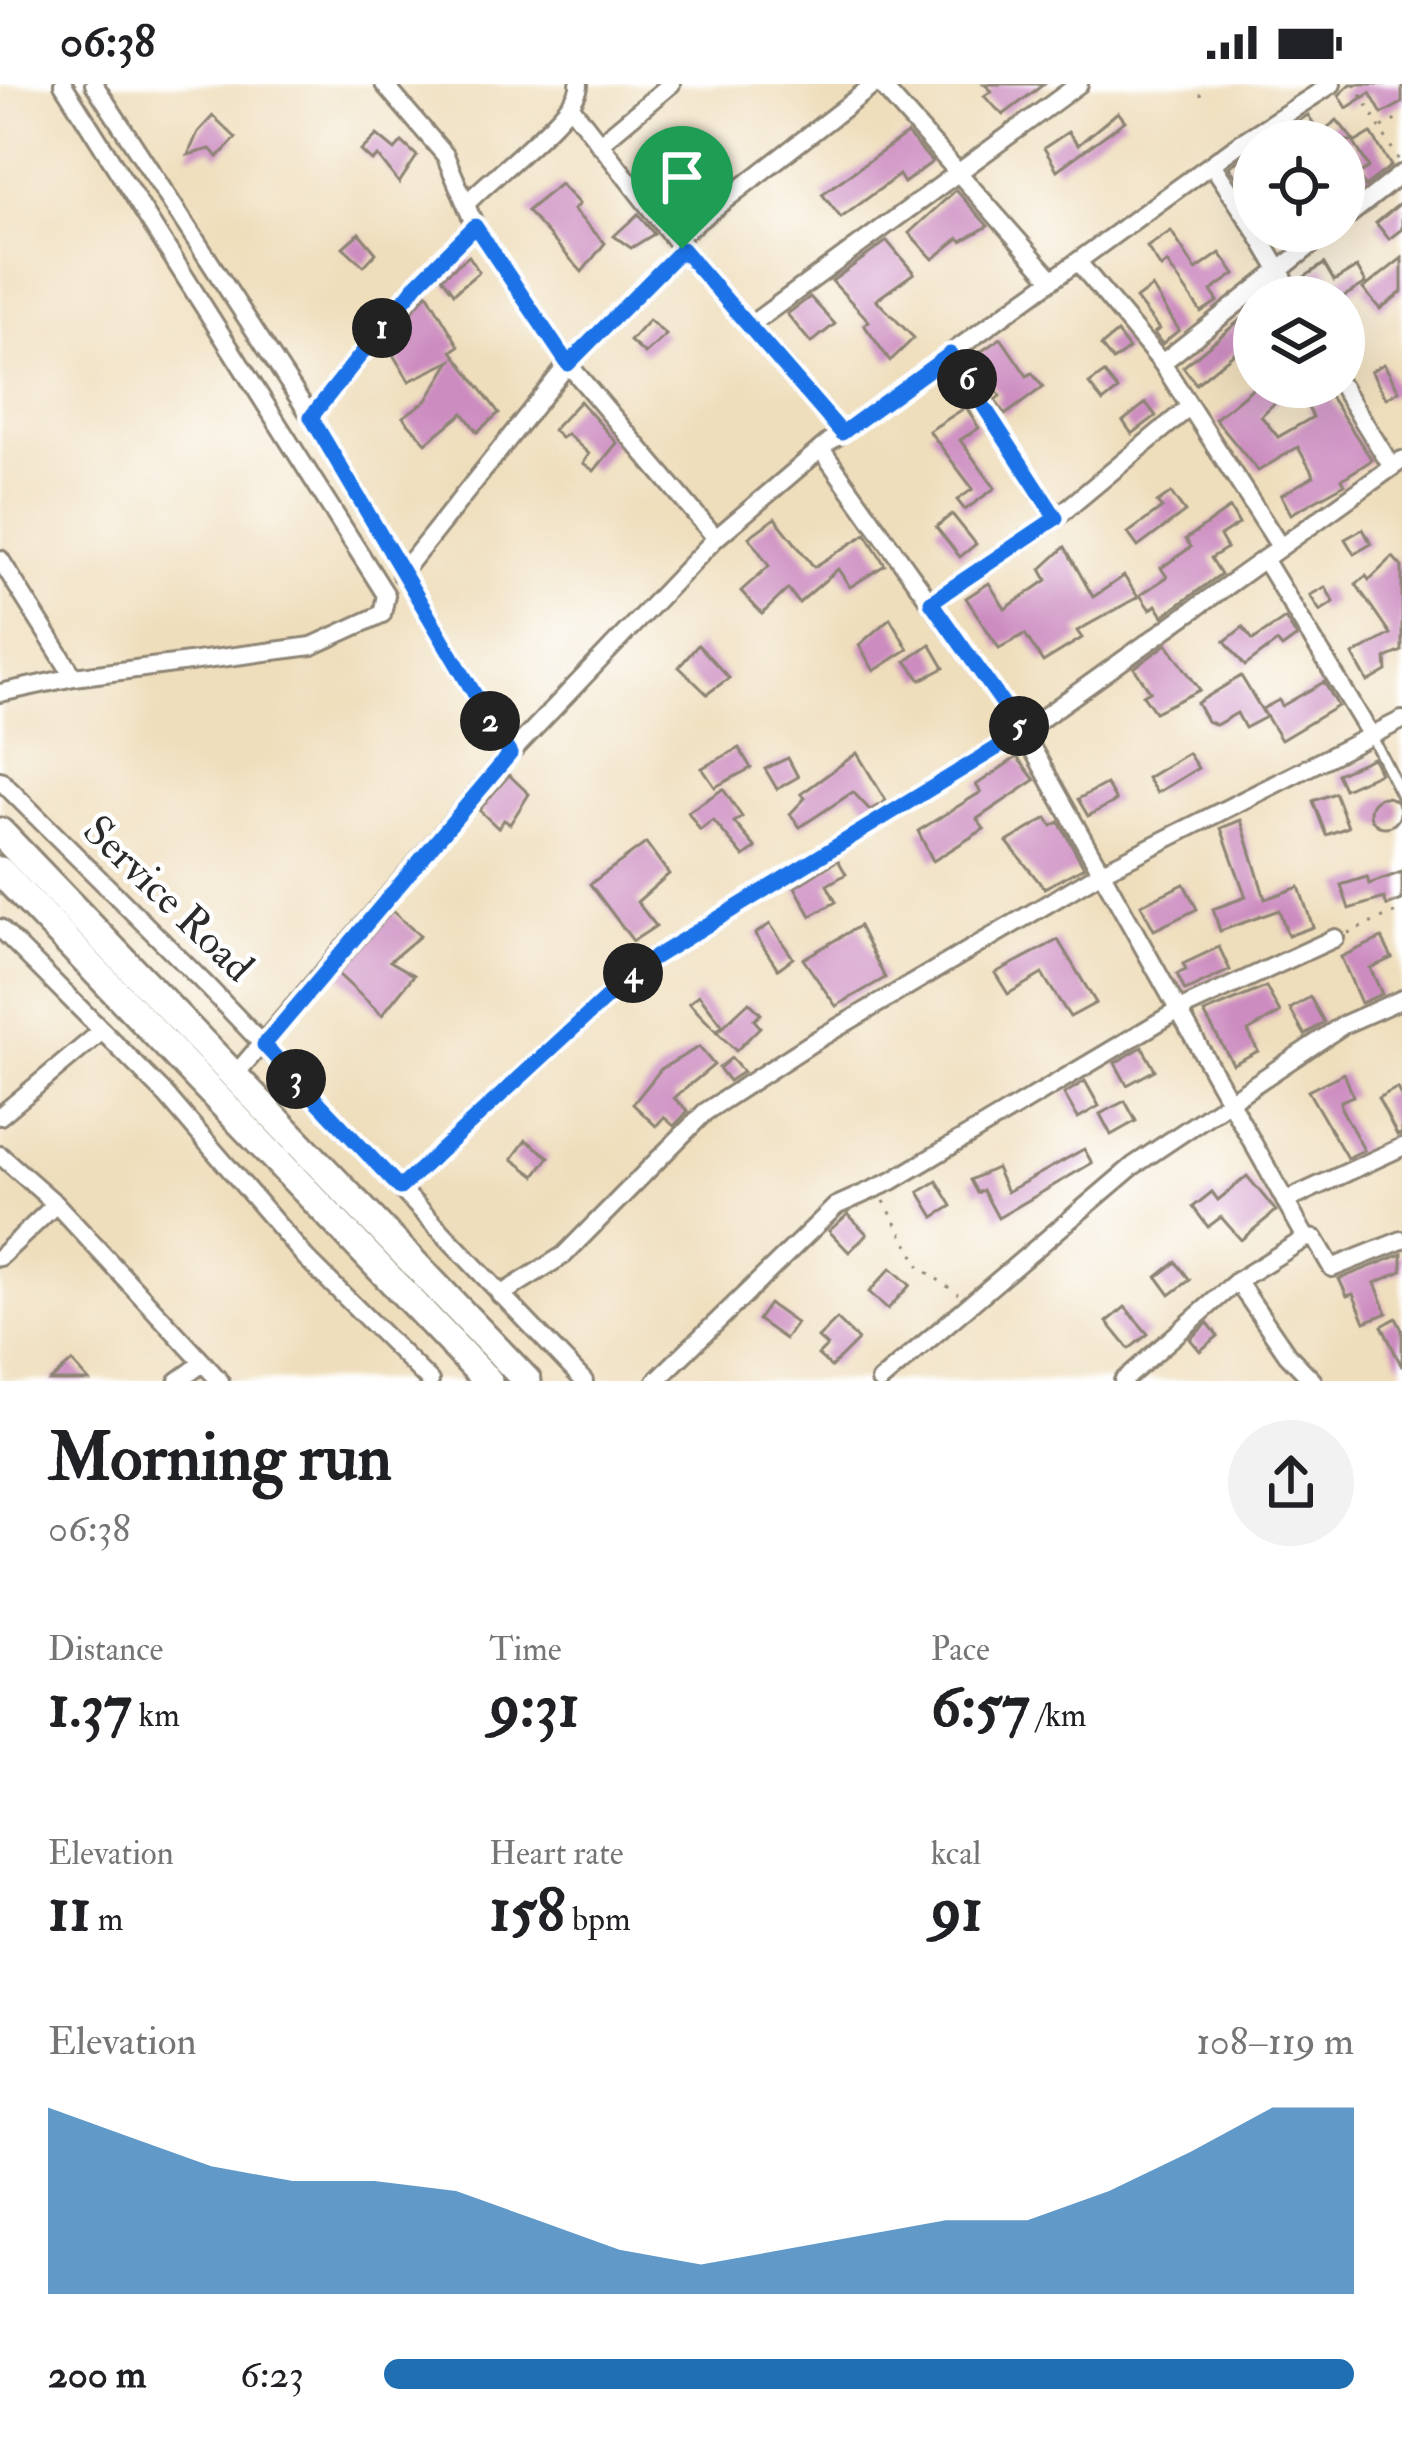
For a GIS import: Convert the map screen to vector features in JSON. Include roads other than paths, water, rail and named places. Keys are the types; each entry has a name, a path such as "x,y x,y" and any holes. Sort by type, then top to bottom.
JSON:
{"main road":[{"path":"0,832 527,1381"},
{"path":"0,871 488,1381"}],"street":[{"path":"0,693 74,677 312,646 382,614 386,595 63,84"},
{"path":"94,84 311,417 510,754"},
{"path":"384,84 445,155 475,226 568,364 716,538"},
{"path":"468,202 500,167 572,108 579,84"},
{"path":"599,145 671,84"},
{"path":"401,574 568,364 678,244 878,84 1052,279"},
{"path":"749,326 1079,84"},
{"path":"234,1076 510,754 716,538 821,448 1212,164 1332,84"},
{"path":"572,108 678,244 842,433"},
{"path":"1212,164 1233,196"},
{"path":"1365,201 1401,170"},
{"path":"311,417 418,283 475,226"},
{"path":"1270,252 1284,276"},
{"path":"1162,363 1302,252"},
{"path":"1078,262 1162,363 1187,409 1279,545"},
{"path":"950,354 1056,518"},
{"path":"400,1188 642,965 1023,732 1397,463 1357,408"},
{"path":"931,602 1056,518 1187,409"},
{"path":"821,448 1023,732 1105,870 1306,1238"},
{"path":"0,559 74,677"},
{"path":"1264,559 1372,737"},
{"path":"500,1295 564,1255 705,1112 1105,870 1402,720"},
{"name":"Service Road","path":"0,780 264,1045 584,1381"},
{"path":"0,928 167,1096 306,1258 430,1381"},
{"path":"656,1381 836,1206 876,1188 1179,1010 1335,938"},
{"path":"880,1381 1133,1166 1343,1025 1402,999"},
{"path":"0,1116 102,1031"},
{"path":"1285,1202 1402,1148"},
{"path":"0,1155 56,1204 220,1381"},
{"path":"0,1257 56,1204"},
{"path":"1123,1381 1237,1281 1306,1238 1315,1239 1332,1268 1402,1240"},
{"path":"1237,1281 1287,1354 1313,1381"},
{"path":"178,1381 203,1363"}],"lane":[{"path":"1372,737 1402,796"}]}
